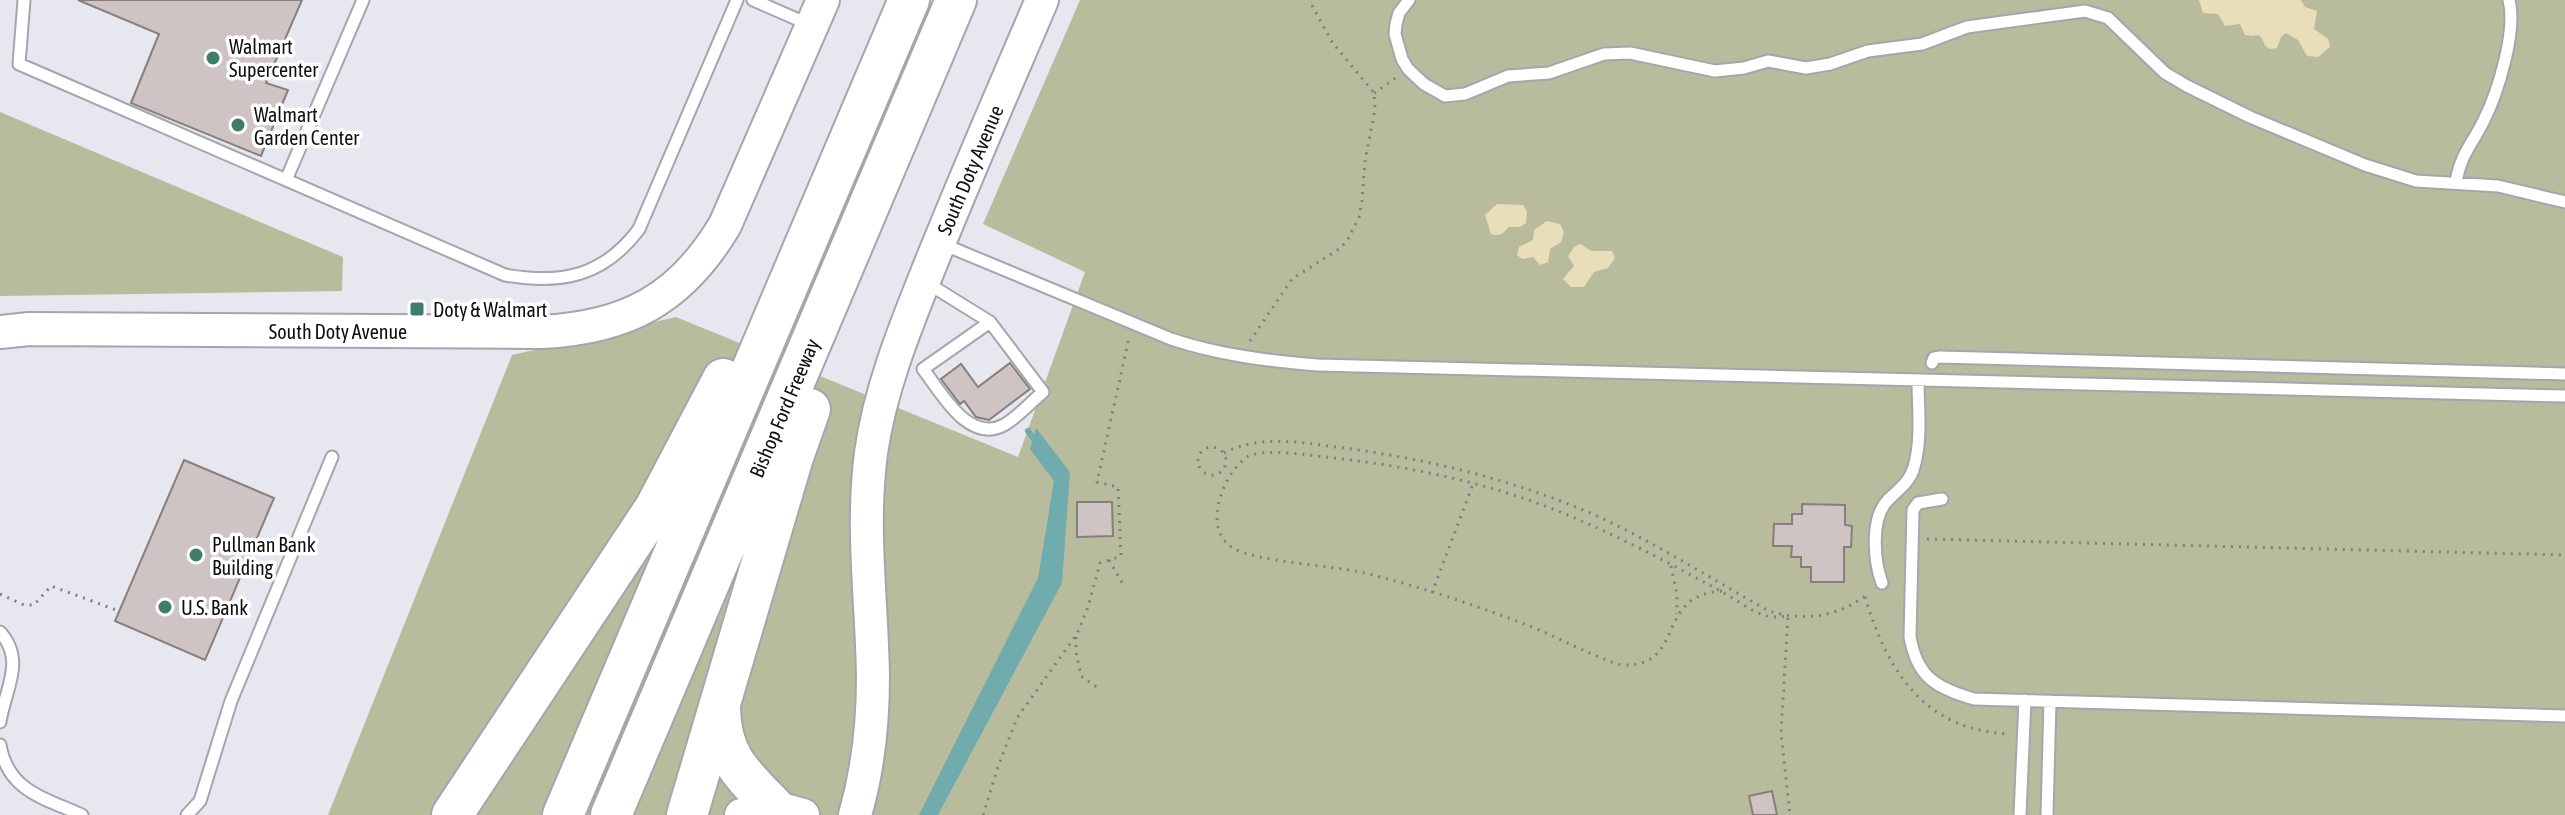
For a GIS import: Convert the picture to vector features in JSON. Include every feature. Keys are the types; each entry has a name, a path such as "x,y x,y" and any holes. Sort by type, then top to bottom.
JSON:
{"highway":[{"path":"563,815 909,0"},
{"name":"Bishop Ford Freeway","path":"611,815 956,0"},
{"path":"687,815 793,457 842,322 883,171"},
{"path":"452,815 655,508 746,337 787,283"},
{"path":"720,705 721,733 728,753 773,812"}],"street":[{"name":"South Doty Avenue","path":"855,815 871,734 873,677 865,546 866,500 878,411 902,335 939,242 1042,0"},
{"name":"South Doty Avenue","path":"0,332 60,329 541,332 583,329 621,318 672,290 711,249 725,225 817,12"}],"lane":[{"path":"24,0 19,64 505,275 536,279 558,278 599,267 625,249 639,229 737,0"},
{"path":"286,180 363,0"},
{"path":"753,0 817,12"},
{"path":"1409,0 1399,13 1395,34 1402,59 1424,84 1445,96 1465,94 1508,76 1562,70 1604,54 1630,53 1715,71 1744,68 1768,61 1806,68 1830,64 1868,51 1922,44 1967,27 2085,11 2108,18 2165,73 2250,117 2399,177 2498,186 2565,202"},
{"path":"2456,182 2462,157 2480,129 2493,97 2512,22 2509,0"},
{"path":"939,242 1200,348 1237,356 1318,365 2565,396"},
{"path":"924,281 990,322 1043,392 1002,426 983,428 971,425 955,412 923,369 990,322"},
{"path":"1932,363 1934,358 1940,357 2565,374"},
{"path":"1882,583 1877,569 1878,521 1886,502 1908,481 1914,469 1918,380"},
{"path":"187,815 200,801 231,701 332,457"},
{"path":"1942,499 1918,503 1911,518 1910,637 1913,653 1925,674 1946,690 1974,699 2565,716"},
{"path":"0,632 12,649 12,675 0,722"},
{"path":"2020,815 2025,700"},
{"path":"2047,815 2050,701"},
{"path":"0,745 5,763 18,784 82,815"}],"path":[{"path":"1237,356 1292,279 1339,249 1355,228 1362,201 1365,161 1375,109 1374,93 1332,42 1309,0"},
{"path":"1374,93 1408,69"},
{"path":"983,815 1017,718 1077,634 1100,563 1121,556 1118,487 1097,482 1133,323"},
{"path":"1224,453 1255,441 1280,441 1379,452 1492,477 1589,513 1769,611 1788,616"},
{"path":"1208,448 1224,453 1226,463 1220,473 1208,475 1200,467 1200,456 1208,448"},
{"path":"1671,566 1677,594 1676,617 1669,638 1658,653 1637,664 1621,665 1526,625 1432,593 1357,571 1254,557 1237,551 1225,542 1217,516 1225,485 1240,463 1252,455 1264,453 1354,460 1473,483 1577,519 1722,591 1761,614 1773,617 1813,617 1845,609 1882,583"},
{"path":"1432,593 1473,483"},
{"path":"1911,538 2565,555"},
{"path":"1109,560 1124,586"},
{"path":"0,594 24,605 34,605 51,586 119,611"},
{"path":"1676,617 1695,597 1722,591"},
{"path":"1788,616 1781,733 1790,815"},
{"path":"1077,634 1078,668 1086,682 1098,688"}],"green space":[{"path":"1080,0 2565,0 2565,815 328,815 512,355 676,317 1018,457 1085,272 983,224"},
{"path":"0,112 343,257 342,291 0,296"}],"sand":[{"path":"2199,0 2301,0 2305,7 2317,11 2314,29 2328,39 2330,47 2318,57 2307,56 2298,40 2286,33 2277,48 2270,49 2259,36 2245,35 2240,24 2225,26 2218,14 2203,13"},
{"path":"1497,204 1523,205 1527,212 1526,223 1520,227 1509,227 1500,235 1491,234 1485,215"},
{"path":"1547,221 1560,224 1564,232 1561,242 1550,249 1548,262 1540,265 1533,257 1522,259 1517,255 1519,247 1533,240 1534,230"},
{"path":"1581,244 1591,251 1612,251 1615,258 1608,268 1594,272 1584,287 1571,287 1563,279 1574,266 1568,256 1575,246"}],"water":[{"path":"1036,428 1070,472 1062,583 938,815 919,815 1038,578 1054,481 1030,449"}],"building":[{"name":"Walmart Supercenter","path":"78,0 302,0 266,83 288,90 261,156 131,103 159,34"},
{"path":"1010,363 1030,389 989,420 976,417 964,401 960,404 941,379 961,364 978,387"},
{"name":"Pullman Bank Building","path":"184,460 274,498 205,660 115,621"},
{"path":"1077,502 1112,502 1113,536 1077,537"},
{"path":"1802,504 1845,505 1845,525 1852,526 1851,547 1844,547 1844,582 1811,582 1811,567 1801,567 1801,557 1791,557 1792,546 1773,546 1774,524 1792,524 1792,514 1802,514"},
{"path":"1772,791 1777,815 1753,815 1749,796"}],"waterway":[{"path":"1028,431 1036,442"}],"place":[{"name":"Walmart Supercenter","path":"213,58"},
{"name":"Walmart Garden Center","path":"238,125"},
{"name":"Doty & Walmart","path":"417,309"},
{"name":"Pullman Bank Building","path":"196,555"},
{"name":"U.S. Bank","path":"165,607"}]}
